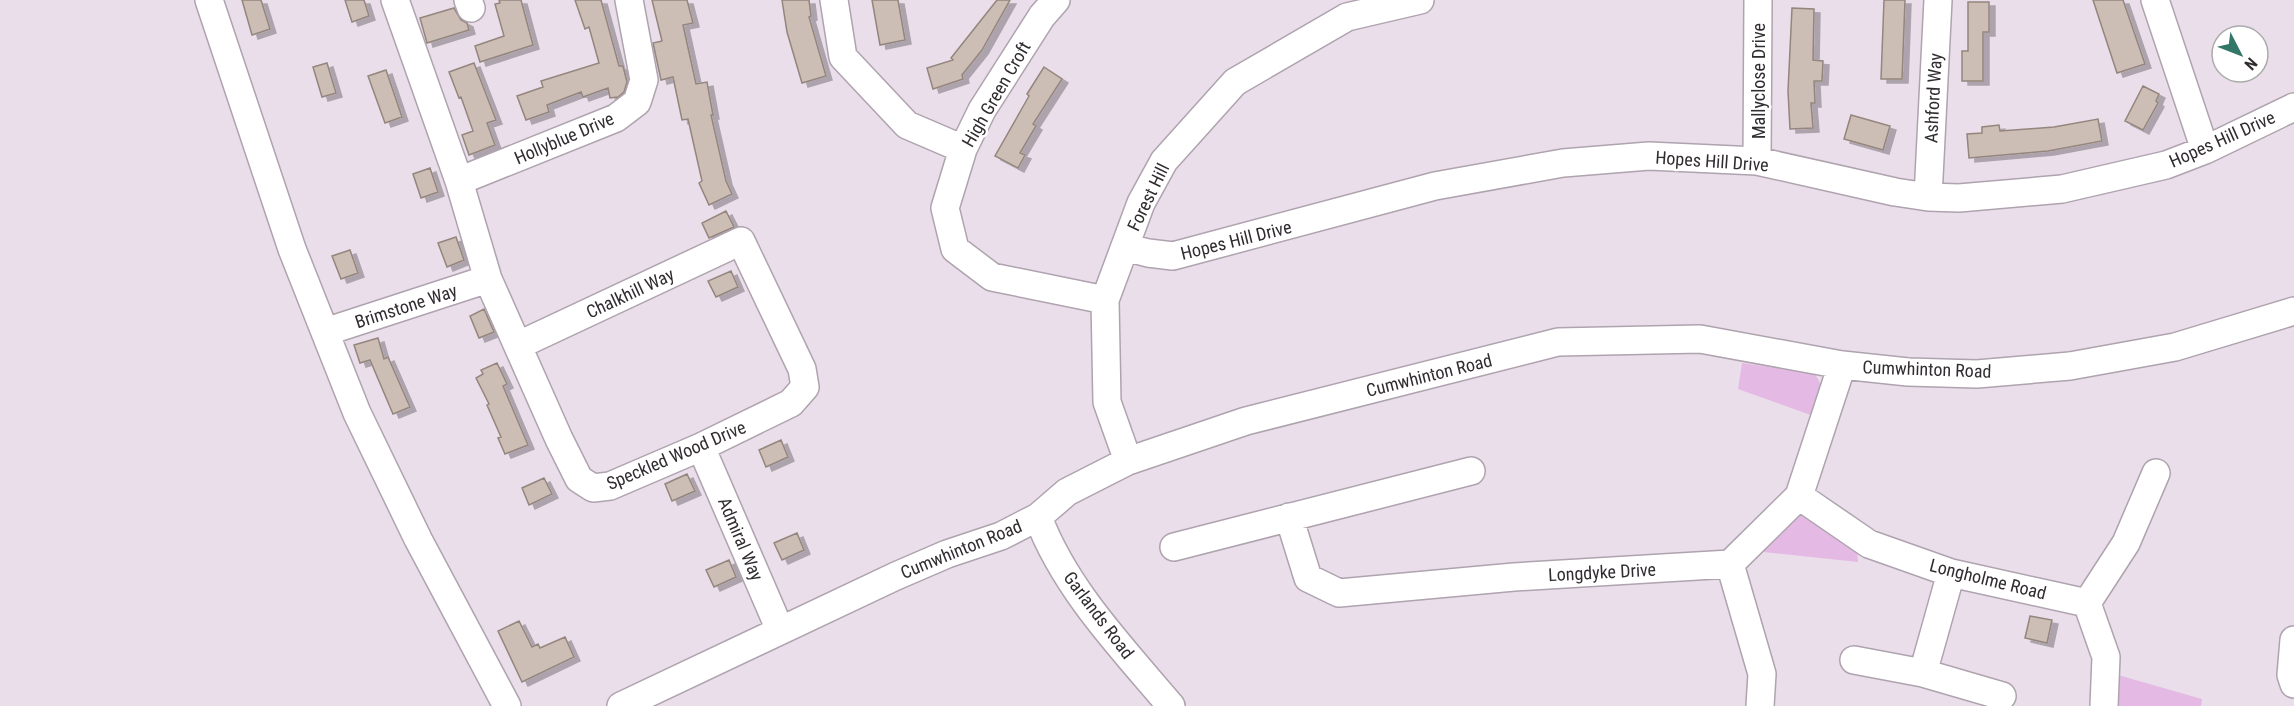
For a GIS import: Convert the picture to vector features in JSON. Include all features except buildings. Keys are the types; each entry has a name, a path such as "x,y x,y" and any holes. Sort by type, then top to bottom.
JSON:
{"street":[{"path":"209,0 292,249 357,413 418,539 507,706"},
{"name":"Hollyblue Drive","path":"459,181 616,118 637,102 644,80 629,0"},
{"path":"834,0 843,57 907,125 963,149"},
{"name":"High Green Croft","path":"1056,0 1042,16 988,101 963,149 945,208 955,249 992,277 1105,300"},
{"name":"Forest Hill","path":"1128,461 1107,402 1105,300 1141,203 1164,161 1235,82 1344,9 1420,0"},
{"name":"Mallyclose Drive","path":"1757,162 1758,0"},
{"name":"Ashford Way","path":"1928,197 1938,0"},
{"path":"2156,0 2205,150"},
{"path":"404,3 488,279"},
{"name":"Hopes Hill Drive","path":"1125,247 1173,256 1435,186 1563,163 1648,156 1757,162 1928,197 1959,198 2062,189 2166,165 2205,150 2294,107"},
{"name":"Chalkhill Way","path":"519,345 741,241 802,369 805,387"},
{"name":"Brimstone Way","path":"325,332 488,279"},
{"name":"Speckled Wood Drive","path":"488,279 559,440 579,479 593,488 610,486 701,447 791,403 805,387"},
{"name":"Cumwhinton Road","path":"621,706 896,576 946,554 1001,536 1038,517 1067,492 1128,461 1246,421 1558,342 1700,339 1842,365 1908,372 1977,374 2070,366 2175,347 2294,311"},
{"path":"1760,706 1762,674 1730,564 1799,496 1842,365"},
{"name":"Admiral Way","path":"701,447 780,630"},
{"path":"1174,547 1471,471"},
{"path":"2104,706 2106,657 2087,603 2126,543 2157,473"},
{"name":"Longholme Road","path":"1799,496 1869,544 1951,573 2087,603"},
{"name":"Garlands Road","path":"1038,517 1048,542 1094,614 1171,706"},
{"name":"Longdyke Drive","path":"1289,517 1308,578 1339,593 1514,577 1730,564"},
{"path":"1923,673 1951,573"},
{"path":"2294,639 2291,675 2294,684"},
{"path":"1854,660 1923,673 2002,696"}],"shaded area":[{"path":"1742,363 1815,374 1823,388 1816,417 1738,389"},
{"path":"1803,514 1857,549 1858,562 1763,552 1770,538 1794,515"},
{"path":"2118,675 2202,699 2201,706 2119,706"}]}
